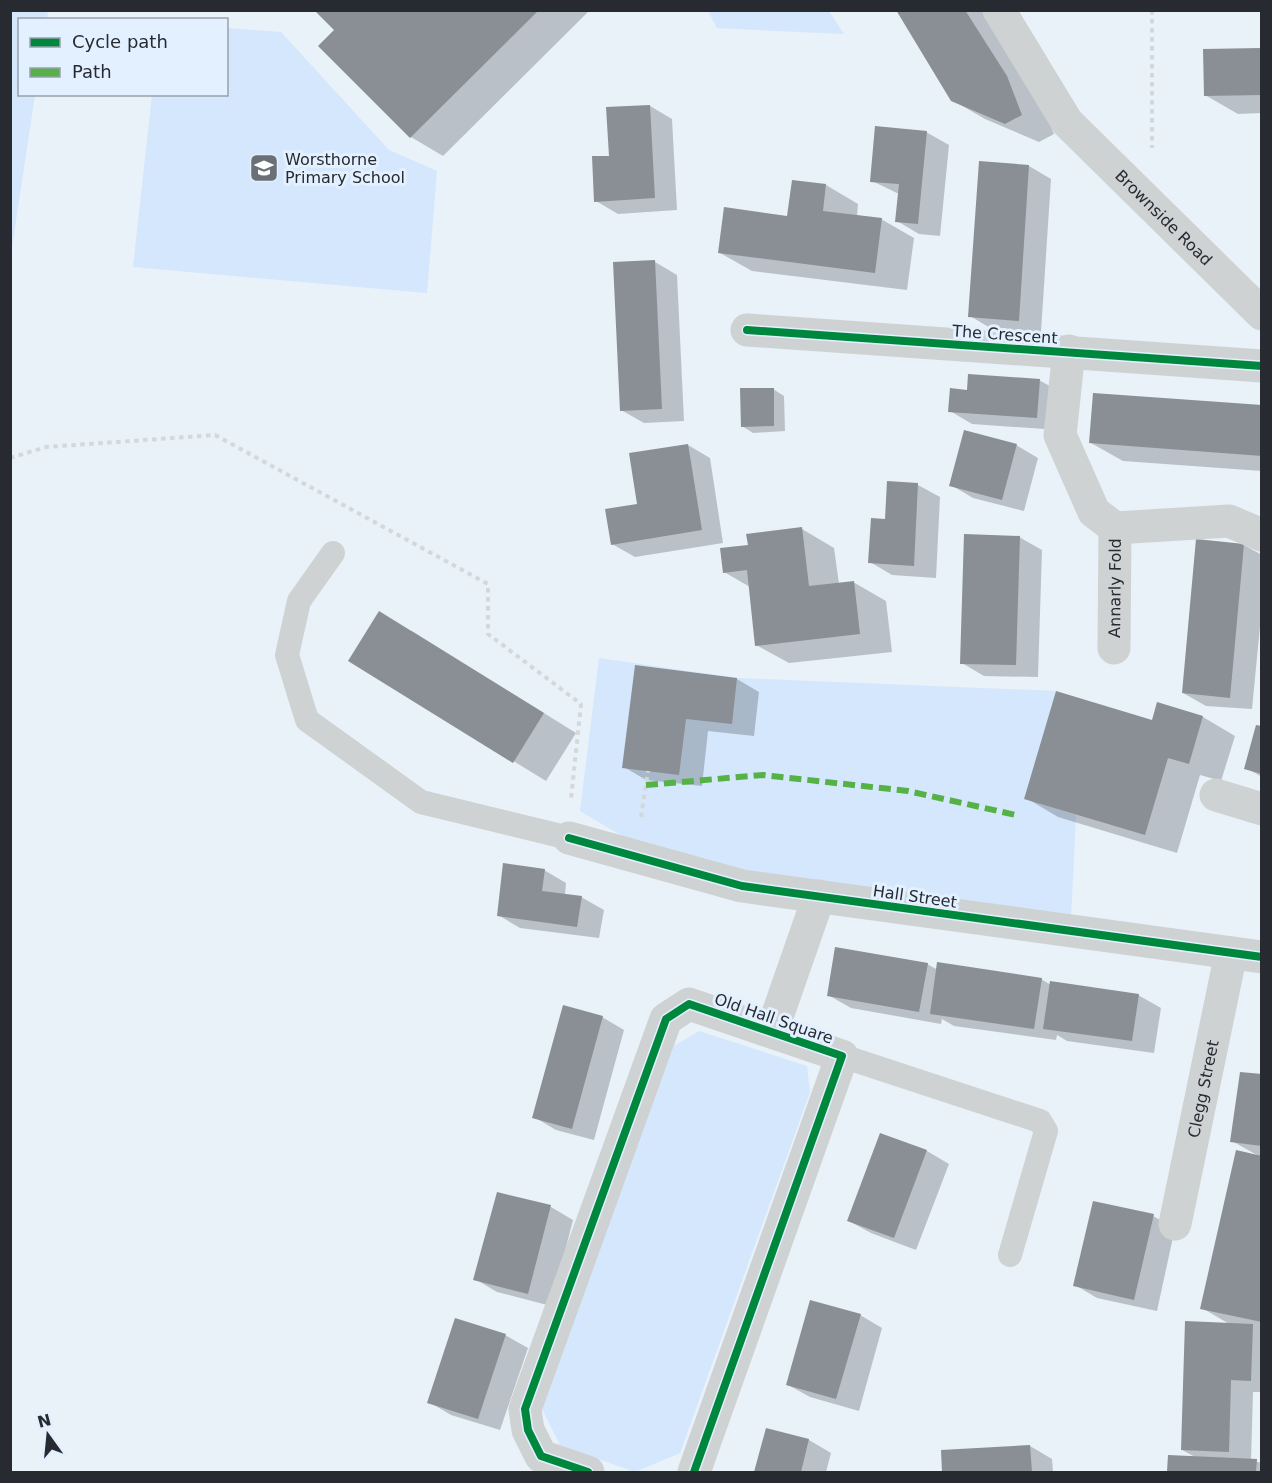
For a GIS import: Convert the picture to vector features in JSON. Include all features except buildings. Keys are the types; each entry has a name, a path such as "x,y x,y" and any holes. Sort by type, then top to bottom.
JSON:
{"street":[{"name":"Brownside Road","path":"999,10 1067,122 1262,314"},
{"name":"The Crescent","path":"747,330 1262,366"},
{"name":"Annarly Fold","path":"1069,351 1060,435 1094,512 1115,528 1229,521 1262,535"},
{"name":"Annarly Fold","path":"1114,648 1115,528"},
{"path":"1216,795 1262,809"},
{"name":"Hall Street","path":"569,838 742,886 1246,955"},
{"name":"Old Hall Square","path":"772,1031 819,897"},
{"name":"Clegg Street","path":"1175,1224 1246,955"},
{"name":"Old Hall Square","path":"588,1473 541,1455 528,1430 525,1408 666,1019 689,1004 842,1056 694,1473"}],"lane":[{"path":"333,553 299,601 287,655 307,720 421,802 569,838"},
{"path":"842,1056 1040,1121 1046,1131 1010,1255"}],"path":[{"path":"1152,10 1152,205"},
{"path":"10,458 46,447 215,435 488,584 488,633 581,704 570,804"}],"shaded area":[{"path":"10,11 48,11 47,18 18,18 18,96 35,96 12,247"},
{"path":"708,11 829,11 844,34 717,28"},
{"path":"228,28 281,32 389,150 437,171 427,293 133,267 152,96 228,96"},
{"path":"599,658 737,678 1056,691 1024,798 1076,815 1071,918 753,874 634,843 580,811"},
{"path":"699,1031 807,1066 810,1092 680,1453 635,1472 560,1445 541,1407 674,1046"}],"marked path":[{"path":"646,785 763,775 908,791 1016,815"}],"cycle path":[{"path":"747,330 1262,366"},
{"path":"569,838 742,886 1262,957"},
{"path":"588,1472 541,1456 528,1430 525,1409 666,1019 689,1004 842,1056 694,1472"}],"place":[{"name":"Worsthorne Primary School","path":"264,168"}]}
